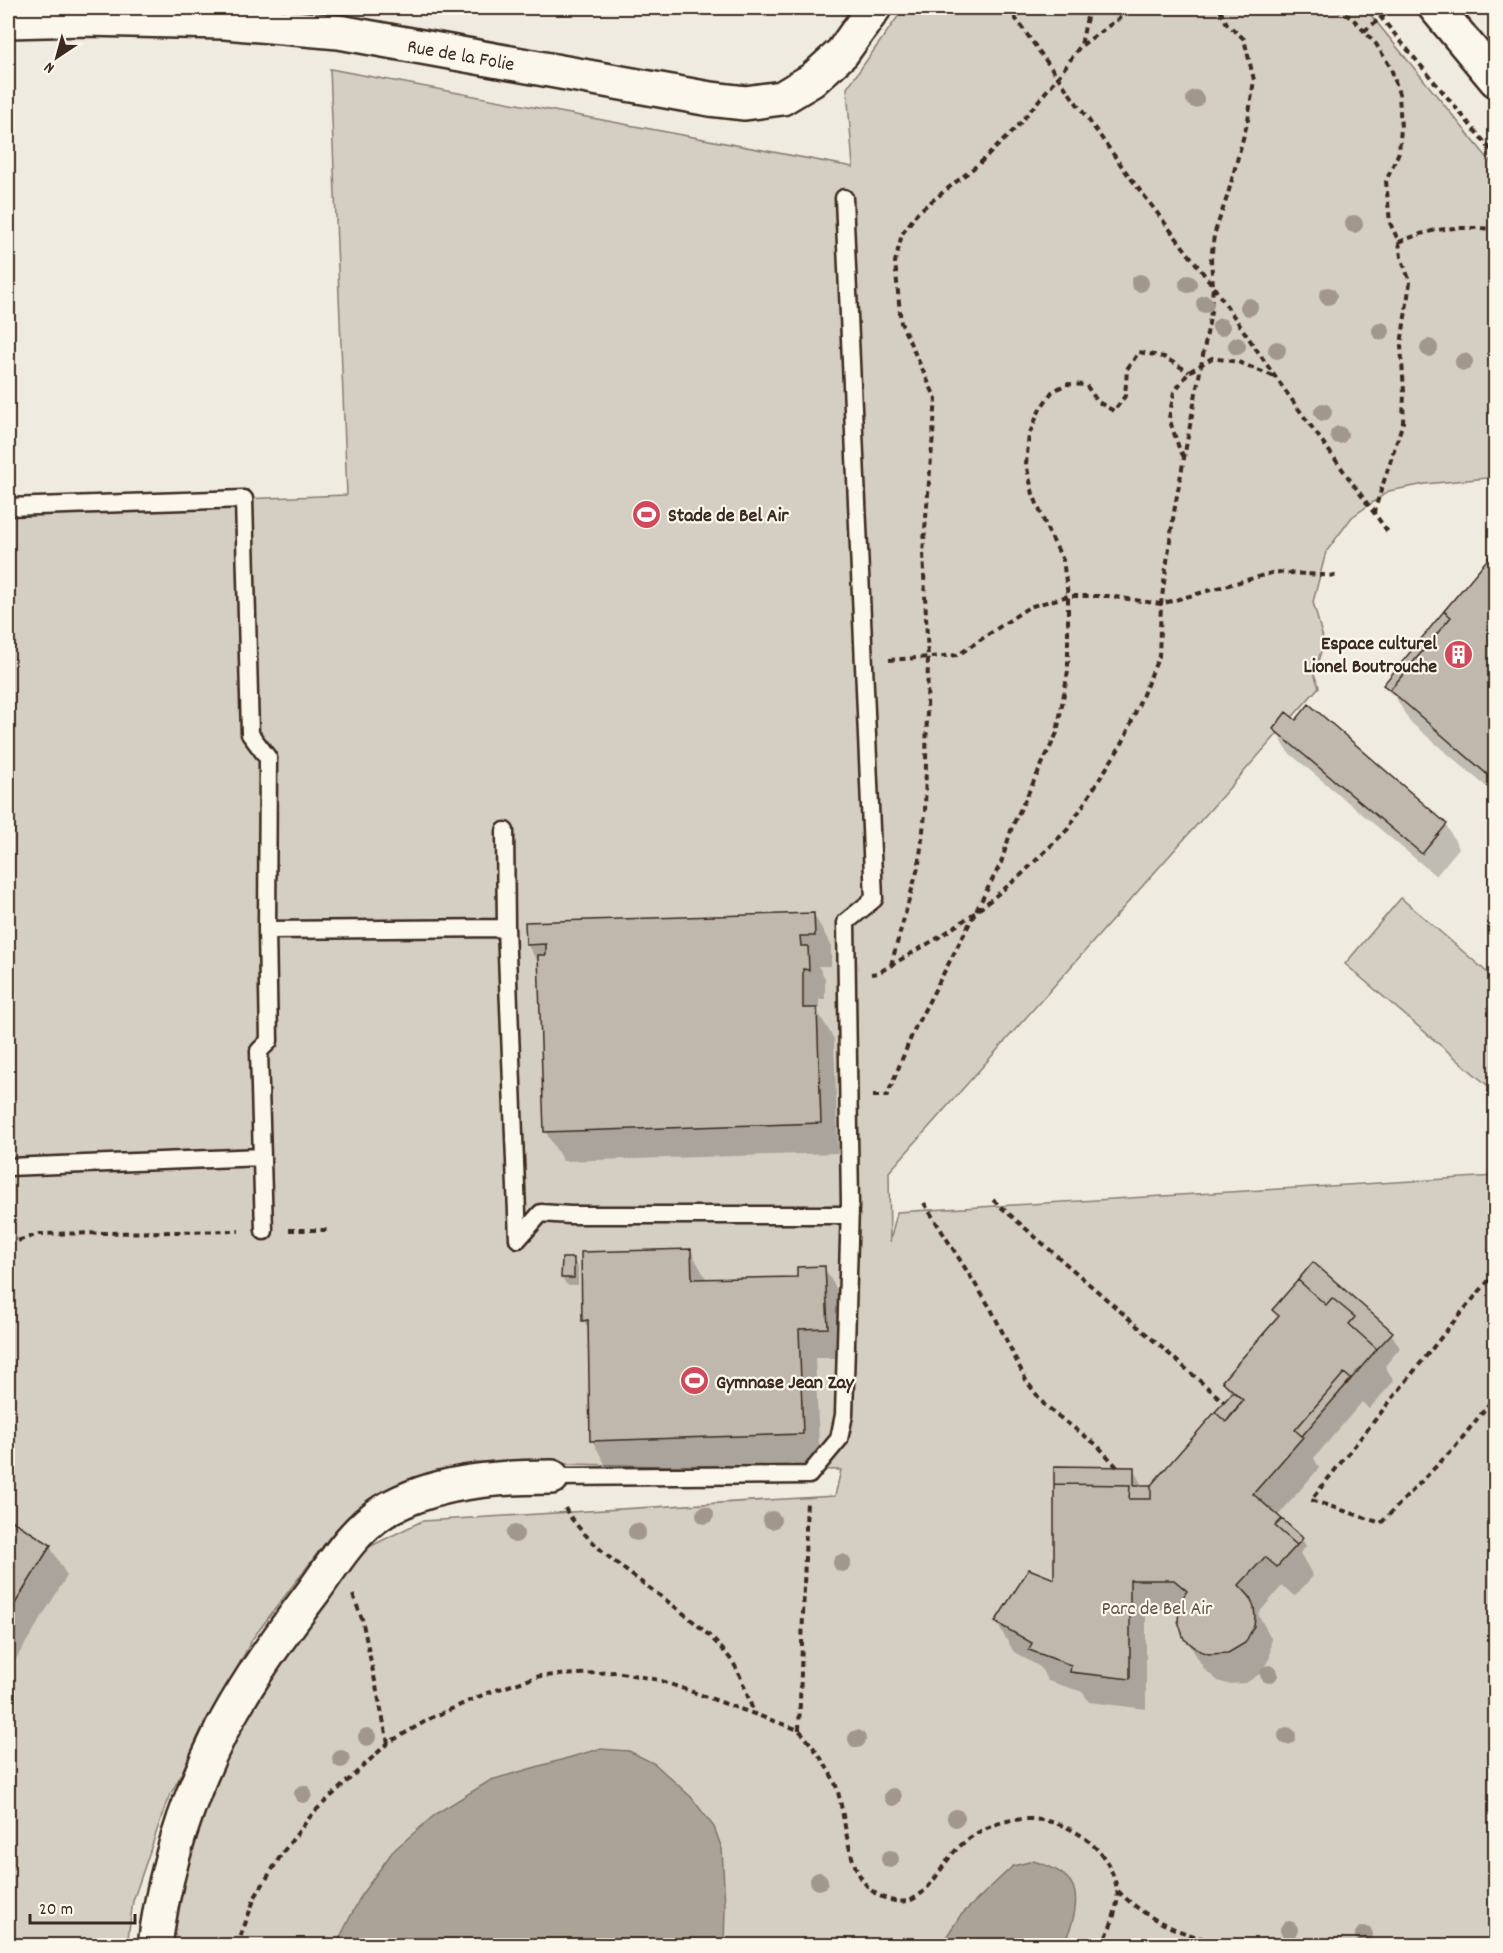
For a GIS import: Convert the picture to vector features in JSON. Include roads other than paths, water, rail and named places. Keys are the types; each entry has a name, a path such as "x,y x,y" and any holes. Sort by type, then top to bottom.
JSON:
{"street":[{"name":"Rue de la Folie","path":"8,21 84,19 225,22 339,32 710,99 745,103 782,98 812,80 842,53 874,8"},
{"path":"1436,8 1496,80"},
{"path":"154,1946 168,1873 183,1824 201,1776 223,1728 292,1619 357,1533 383,1512 414,1496 452,1485 518,1477 552,1477"}],"lane":[{"path":"552,1477 808,1475 838,1439 844,1415 850,1215 846,922 874,899 862,661 844,198"},
{"path":"8,507 244,499 250,734 268,758 269,1041 259,1051 264,1231"},
{"path":"505,831 506,928 518,1239 542,1213 850,1215"},
{"path":"267,930 506,928"},
{"path":"8,1167 262,1157"}],"place":[{"name":"Stade de Bel Air","path":"647,514"},
{"name":"Espace culturel Lionel Boutrouche","path":"1458,654"},
{"name":"Gymnase Jean Zay","path":"695,1381"}],"park label":[{"name":"Parc de Bel Air","path":"1157,1607"}]}
